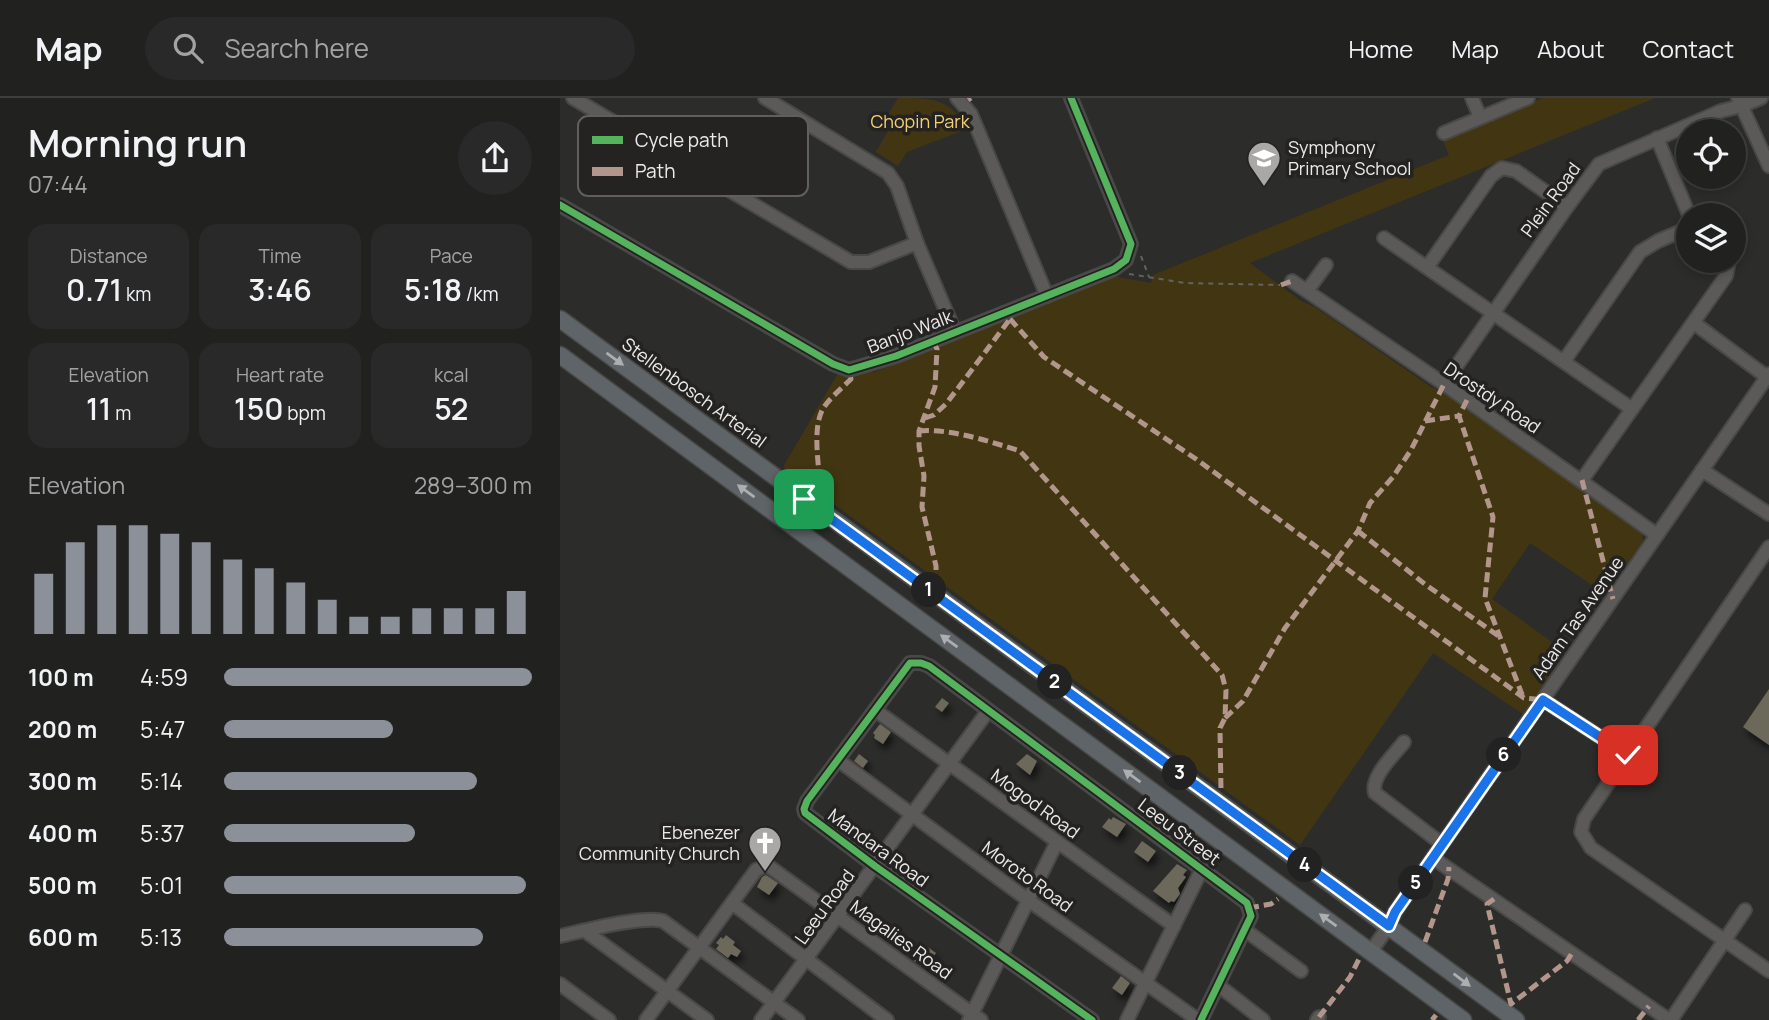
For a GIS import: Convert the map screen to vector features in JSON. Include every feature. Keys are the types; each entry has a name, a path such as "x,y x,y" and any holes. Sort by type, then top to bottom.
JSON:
{"main road":[{"name":"Stellenbosch Arterial","path":"560,319 1516,1020"},
{"path":"560,355 1463,1020"}],"street":[{"path":"573,98 604,116"},
{"path":"765,98 795,116"},
{"path":"957,98 971,114 1047,296"},
{"name":"Banjo Walk","path":"560,205 833,364 849,370 896,356 1114,269 1126,260 1131,244 1071,98"},
{"path":"1472,98 1480,117"},
{"path":"1444,133 1528,98"},
{"name":"Plein Road","path":"1444,384 1599,164 1740,102 1761,98"},
{"path":"1740,102 1769,166"},
{"path":"808,124 888,173 897,186 917,243 955,332"},
{"path":"1657,138 1684,203"},
{"path":"1427,266 1491,176 1502,168 1516,171 1567,206"},
{"path":"739,196 851,262 869,262 917,243"},
{"path":"1564,361 1640,252 1658,240 1676,233"},
{"path":"1384,237 1632,409"},
{"path":"1307,291 1325,265"},
{"path":"1582,480 1727,273"},
{"name":"Drostdy Road","path":"1287,283 1307,291 1444,384 1657,535"},
{"path":"1694,323 1768,375"},
{"name":"Adam Tas Avenue","path":"1371,951 1389,926 1395,912 1768,375"},
{"path":"1702,470 1769,514"},
{"path":"1769,547 1584,819 1581,832 1591,848 1769,971"},
{"name":"Mandara Road","path":"988,711 929,666 914,662 906,666 804,809 809,817 874,866 1092,1020"},
{"path":"1543,700 1628,755"},
{"name":"Mogod Road","path":"875,710 1174,926"},
{"name":"Leeu Road","path":"761,1020 988,711"},
{"name":"Leeu Street","path":"988,711 1247,903 1251,916 1245,930"},
{"path":"1404,742 1373,788 1380,799 1443,844"},
{"name":"Moroto Road","path":"838,760 1028,900 1199,1020"},
{"path":"974,1018 1000,955 1057,842"},
{"path":"1433,858 1670,1020 1745,910"},
{"name":"Magalies Road","path":"646,1020 757,870 767,865 974,1018"},
{"path":"1127,1020 1202,869"},
{"path":"732,904 887,1020"},
{"path":"560,936 656,919 671,926 798,1020"},
{"path":"1199,1020 1245,930 1301,971"},
{"path":"585,931 707,1020"},
{"path":"560,984 609,1020"},
{"path":"1218,985 1263,1020"}],"path":[{"path":"1141,257 1150,278"},
{"path":"1121,273 1185,283 1287,283"}],"green space":[{"name":"Chopin Park","path":"898,98 921,98 939,102 954,111 967,129 907,152 898,166 876,152 895,119 888,115"},
{"path":"1543,98 1655,98 1250,263 1301,301 1315,307 1431,387 1444,393 1642,531 1643,541 1605,594 1530,543 1492,599 1566,652 1524,715 1433,653 1300,845 783,467 837,375 875,372 1113,276 1151,283 1153,275 1449,155 1442,138"}],"building":[{"path":"1769,689 1769,745 1743,727"},
{"path":"942,698 949,703 942,712 935,707"},
{"path":"880,724 891,732 883,744 874,738 873,733"},
{"path":"859,754 868,761 863,768 854,761"},
{"path":"1027,754 1037,761 1030,775 1016,764"},
{"path":"1113,817 1126,824 1117,837 1102,827"},
{"path":"1142,841 1156,851 1148,862 1134,852"},
{"path":"1177,864 1187,870 1183,875 1186,877 1178,888 1180,894 1174,902 1169,903 1153,891"},
{"path":"766,875 778,883 769,895 757,887"},
{"path":"726,935 741,951 737,957 731,954 728,958 716,949 719,945 716,943"},
{"path":"922,943 936,953 925,969 913,960"},
{"path":"1121,976 1130,983 1122,995 1112,988"}],"marked path":[{"path":"1281,285 1292,281"},
{"path":"925,418 934,415 946,404 1010,319 1008,312"},
{"path":"1010,319 1044,357 1196,459 1524,698 1543,700"},
{"path":"933,341 937,349 935,387 919,431 919,446 924,476 922,507 936,566 936,580"},
{"path":"820,495 817,438 820,416 827,403 851,379 849,370"},
{"path":"1225,718 1243,701 1285,628 1358,531 1370,503 1393,477 1411,450 1444,384"},
{"path":"1467,400 1459,416 1493,517 1485,598 1523,697"},
{"path":"1425,421 1459,416"},
{"path":"919,431 957,434 1020,451 1222,675 1226,690 1225,718 1220,728 1221,791"},
{"path":"1582,480 1613,599"},
{"path":"1358,531 1426,585 1500,637"},
{"path":"1425,942 1448,879 1449,867"},
{"path":"1249,908 1271,904 1278,899"},
{"path":"1494,899 1487,904 1511,1004 1567,961 1572,953"},
{"path":"1319,1017 1350,977 1359,959"},
{"path":"1638,1020 1649,1006"},
{"path":"1432,1020 1436,1015"}],"cycle path":[{"path":"560,205 833,364 849,370 896,356 1114,269 1126,260 1131,244 1071,98"},
{"path":"1092,1020 805,813 807,801 910,663 929,666 1247,903 1251,916 1201,1020"}],"place":[{"name":"Symphony Primary School","path":"1264,188"},
{"name":"Ebenezer Community Church","path":"765,873"}],"route":[{"path":"804,499 1389,926 1395,912 1543,700 1628,755"}]}
